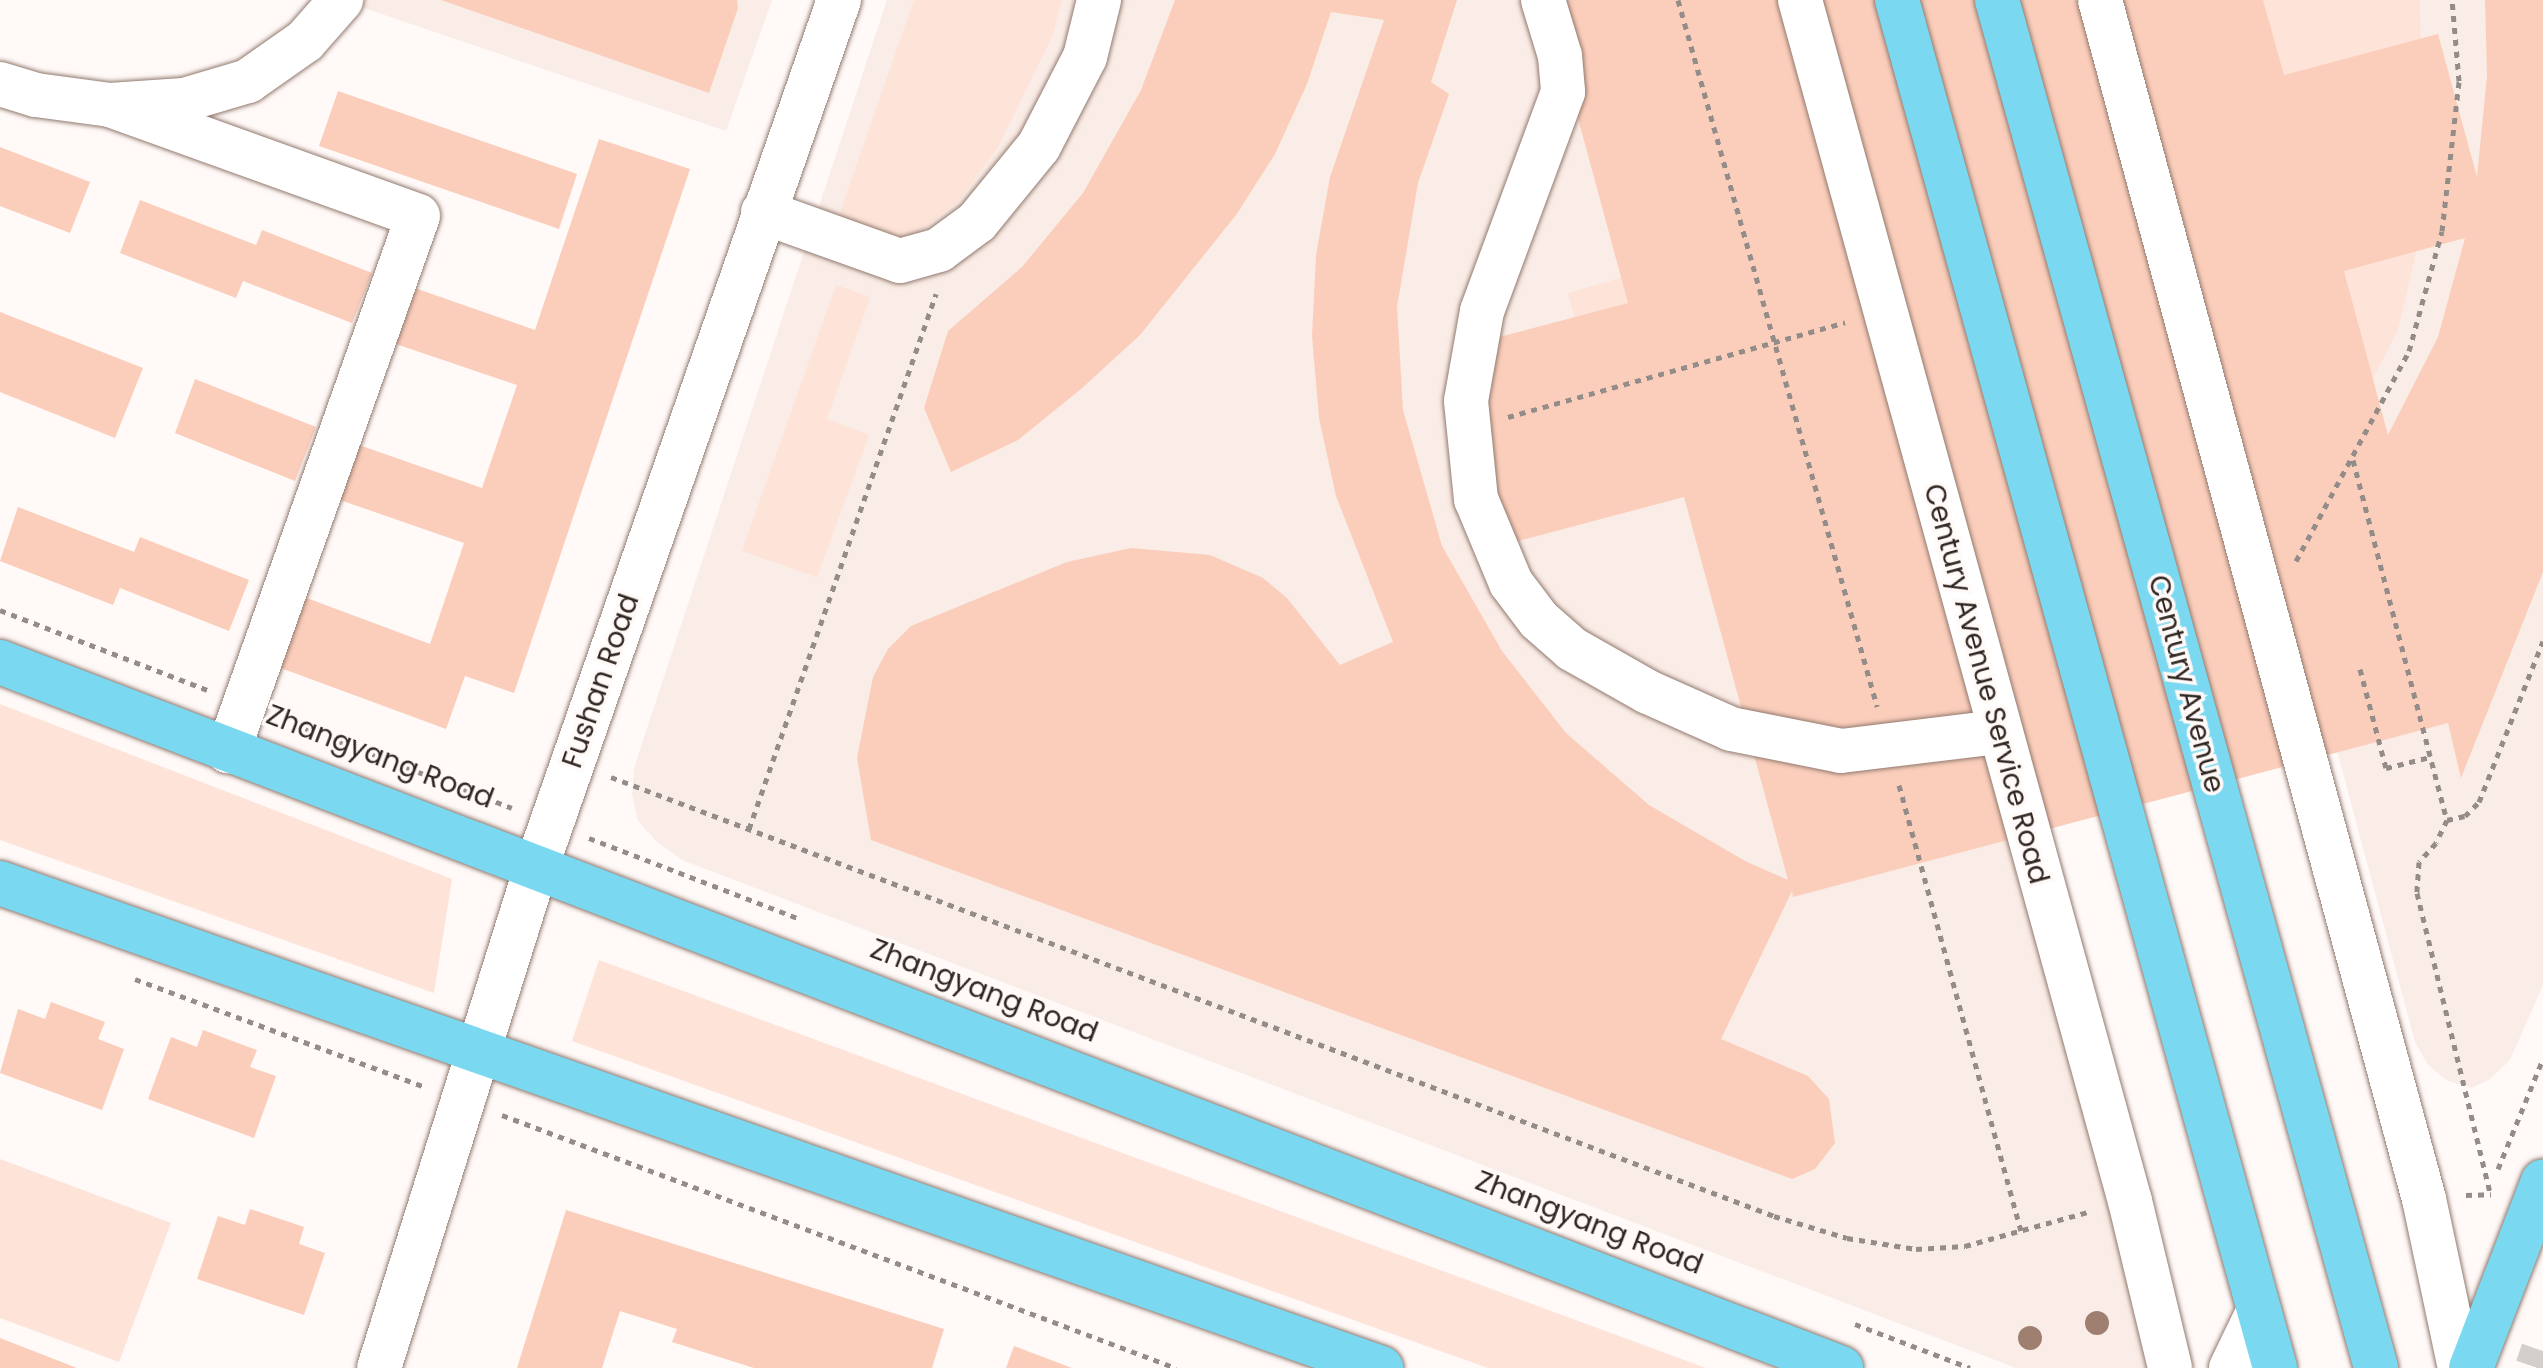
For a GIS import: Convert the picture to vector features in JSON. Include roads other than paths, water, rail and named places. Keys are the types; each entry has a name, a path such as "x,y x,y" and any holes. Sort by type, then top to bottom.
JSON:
{"main road":[{"path":"1897,0 2275,1368"},
{"name":"Century Avenue","path":"1997,0 2376,1368"},
{"name":"Zhangyang Road","path":"0,662 535,871 999,1042 1841,1368"},
{"path":"0,883 1381,1368"},
{"path":"2471,1368 2543,1181"}],"street":[{"path":"0,84 36,95 110,105 184,100 248,81 305,41 341,0"},
{"name":"Fushan Road","path":"379,1368 482,1051 535,871 839,0"},
{"path":"763,212 900,261 932,253 977,222 1039,146 1085,57 1099,0"},
{"path":"1543,0 1560,56 1563,92 1482,311 1470,354 1467,428 1476,499 1490,540 1511,583 1539,620 1572,649 1648,692 1731,729 1805,748 1889,748 1999,732"},
{"name":"Century Avenue Service Road","path":"1800,0 2130,1201 2170,1368"},
{"path":"2100,0 2424,1199 2460,1368"},
{"path":"110,105 418,216 228,751"},
{"path":"2231,1368 2259,1310"}],"tunnel":[{"path":"2537,1368 2543,1351"}]}
